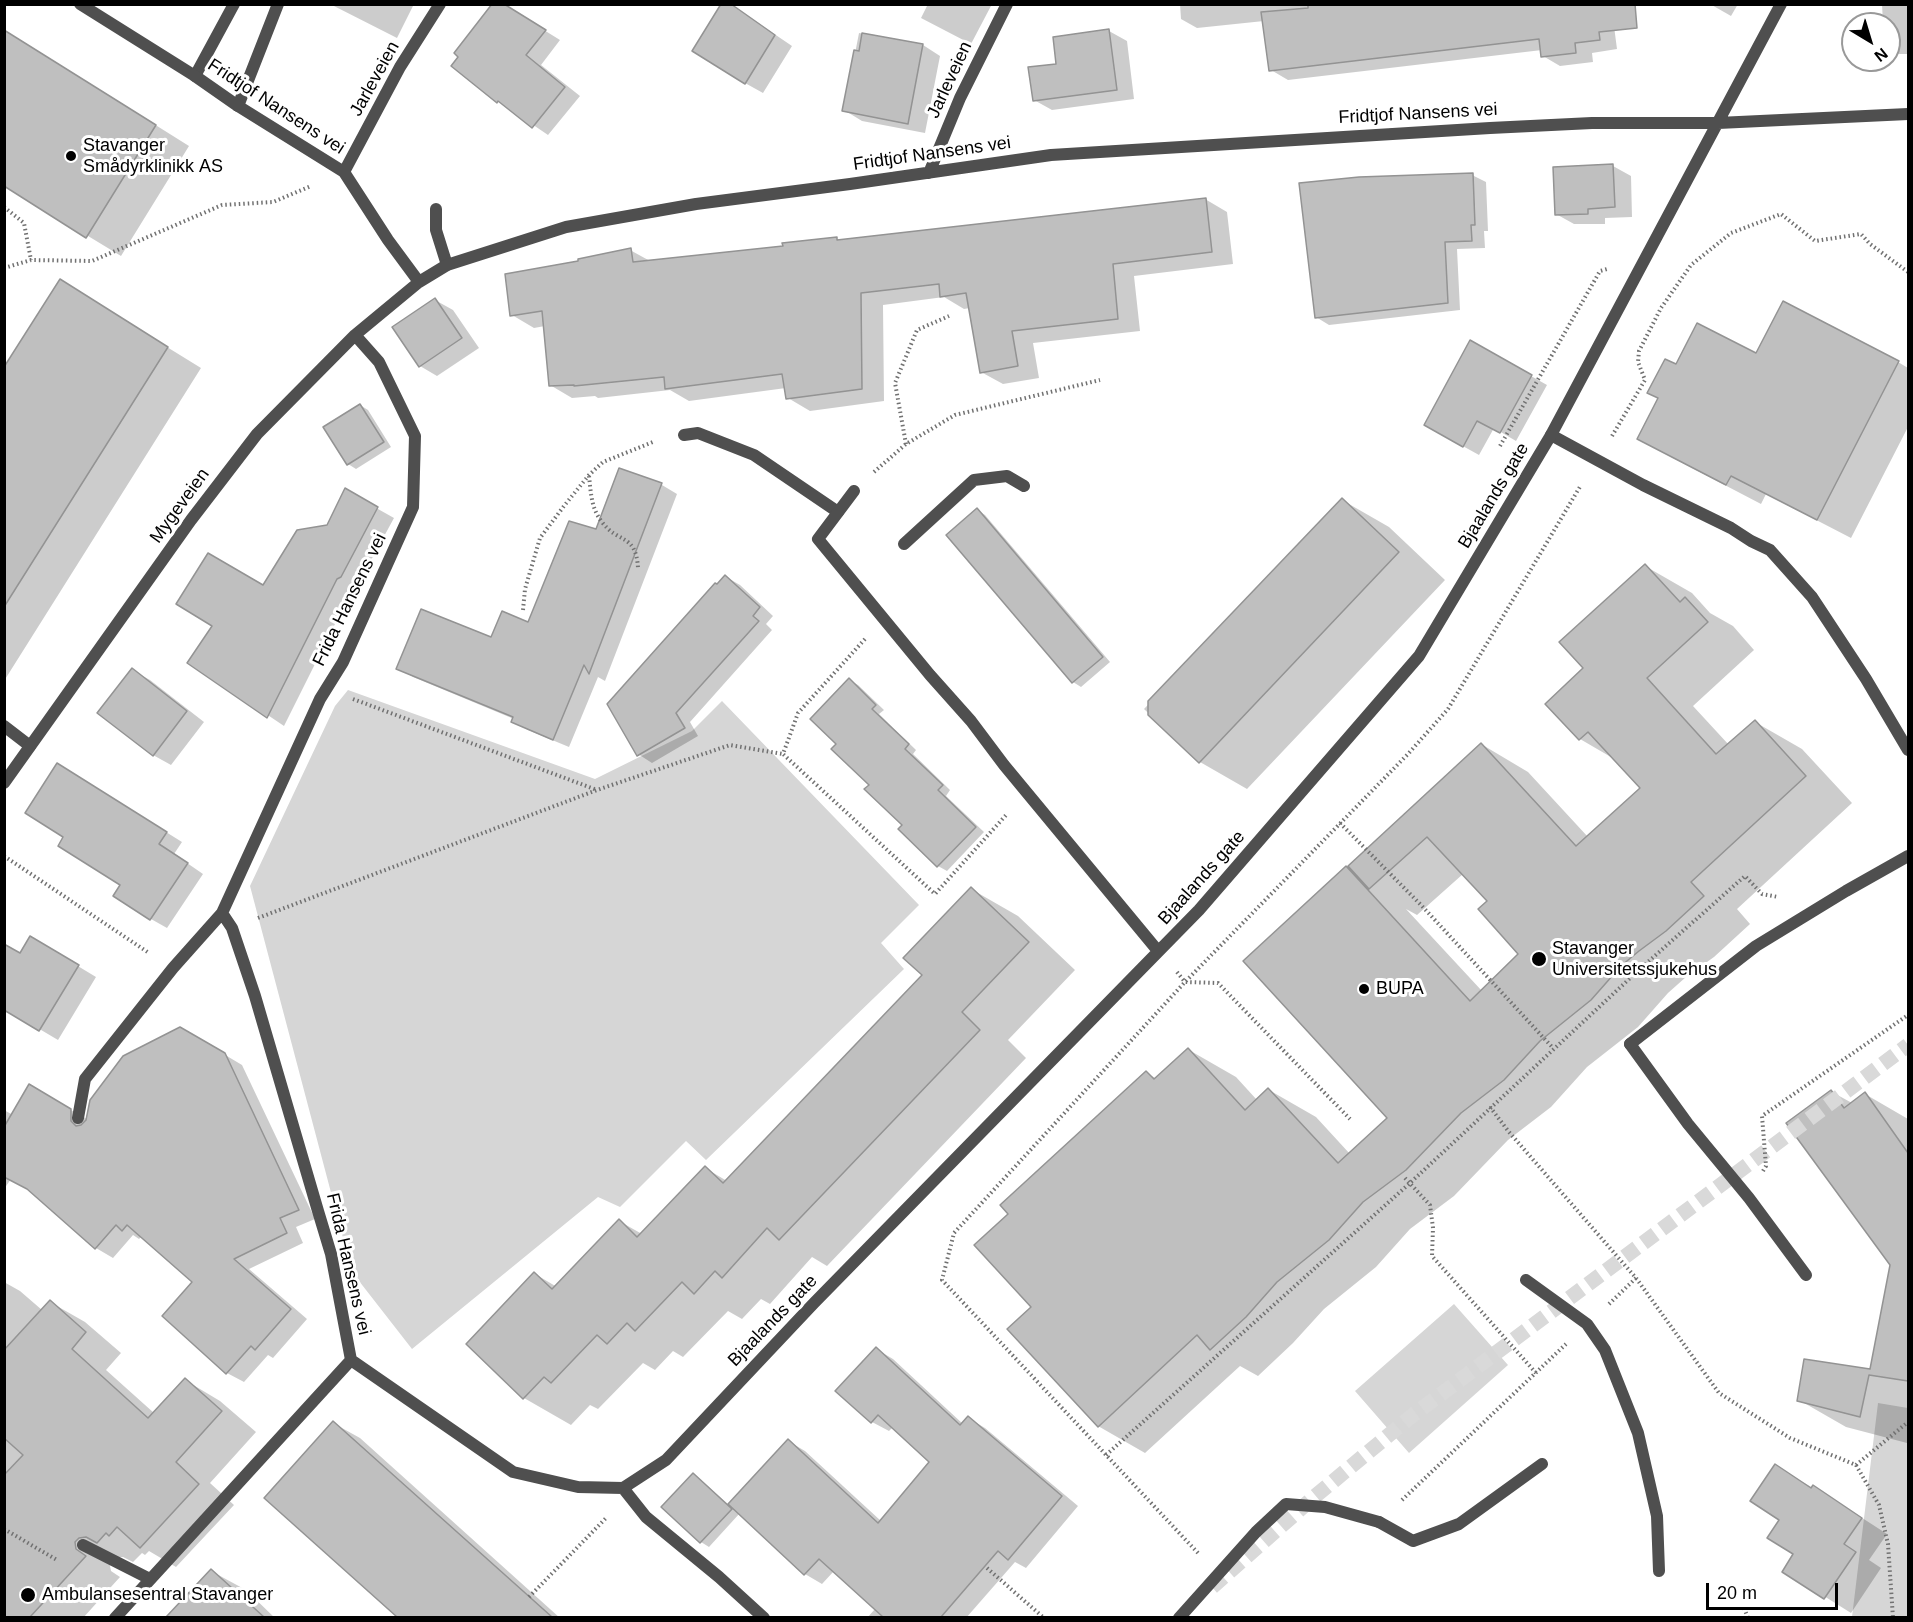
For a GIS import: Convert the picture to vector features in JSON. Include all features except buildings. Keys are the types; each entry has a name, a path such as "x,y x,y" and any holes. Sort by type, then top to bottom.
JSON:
{"street":[{"name":"Fridtjof Nansens vei","path":"80,4 344,172 388,240 419,282 447,266 566,227 708,202 1051,155 1592,123 1718,123 1908,114"},
{"path":"195,76 234,4"},
{"path":"238,106 278,4"},
{"name":"Jarleveien","path":"344,172 400,67 440,4"},
{"name":"Jarleveien","path":"929,173 960,98 1007,4"},
{"name":"Bjaalands gate","path":"623,1488 666,1460 814,1303 1199,910 1419,656 1551,435 1781,4"},
{"path":"436,209 436,230 447,266"},
{"name":"Mygeveien","path":"4,783 191,520 256,434 355,335 419,282"},
{"name":"Frida Hansens vei","path":"78,1118 85,1079 173,968 222,913 320,699 343,662 413,507 415,435 379,362 355,335"},
{"path":"684,435 698,433 754,455 838,512"},
{"path":"1551,435 1770,550 1812,597 1866,679 1908,750"},
{"path":"904,544 974,480 1007,476 1024,486"},
{"name":"Bjaalands gate","path":"854,491 818,539 971,721 1026,792 1158,951"},
{"path":"4,726 30,747"},
{"path":"1806,1275 1749,1198 1688,1124 1630,1044 1755,946 1908,856"},
{"name":"Frida Hansens vei","path":"115,1617 351,1360 331,1254 276,1065 232,928 222,913"},
{"path":"1526,1280 1587,1324 1605,1350 1638,1433 1657,1516 1659,1571"},
{"path":"351,1360 513,1472 578,1487 623,1488 646,1517 764,1617"},
{"path":"1179,1617 1256,1532 1286,1504 1325,1507 1379,1522 1413,1540 1459,1524 1542,1464"},
{"path":"83,1545 150,1579"}],"path":[{"path":"4,268 31,260 92,261 222,204 273,202 344,172"},
{"path":"4,207 24,223 31,260"},
{"path":"1219,1575 942,1280 954,1233 1185,982 1341,823 1448,709 1645,380 1638,362 1639,351 1661,308 1691,265 1731,233 1781,214 1815,241 1861,234 1870,244 1908,272"},
{"path":"1500,446 1600,272 1649,251"},
{"path":"906,444 895,383 917,330 949,316"},
{"path":"854,491 906,444 955,415 1100,380"},
{"path":"523,610 525,589 540,538 589,475 603,462 653,442"},
{"path":"589,475 592,503 597,514 603,524 614,534 632,544 637,556 638,568"},
{"path":"783,754 798,713 883,618"},
{"path":"320,699 335,706 351,699 597,790"},
{"path":"232,928 597,790 730,746 783,754 935,894 1026,792"},
{"path":"1341,823 1422,906 1553,1048"},
{"path":"4,856 173,968"},
{"path":"1106,1455 1410,1183 1553,1048 1744,876 1762,894 1783,898"},
{"path":"1185,982 1218,983 1350,1119"},
{"path":"1749,1198 1766,1166 1762,1116 1908,1015"},
{"path":"1490,1107 1636,1278 1719,1393 1790,1438 1856,1465 1879,1505 1888,1544 1893,1617"},
{"path":"1404,1178 1430,1205 1433,1228 1432,1256 1536,1374"},
{"path":"1379,1522 1636,1278"},
{"path":"1856,1465 1908,1422"},
{"path":"529,1597 604,1521"},
{"path":"4,1529 58,1560 83,1545"},
{"path":"987,1568 1044,1617"},
{"path":"1744,1608 1748,1617"}],"shaded area":[{"path":"348,690 595,779 692,731 722,701 919,905 881,943 904,969 706,1160 686,1141 620,1207 598,1197 412,1349 352,1272 250,886 335,706"},
{"path":"1454,1304 1508,1365 1409,1453 1355,1391"},
{"path":"1878,1403 1908,1408 1908,1617 1852,1617"}],"tunnel":[{"path":"1212,1587 1313,1498 1413,1415 1908,1045"}],"place":[{"name":"Stavanger Smådyrklinikk AS","path":"71,156"},
{"name":"Stavanger Universitetssjukehus","path":"1539,959"},
{"name":"BUPA","path":"1364,989"},
{"name":"Ambulansesentral Stavanger","path":"28,1595"}]}
